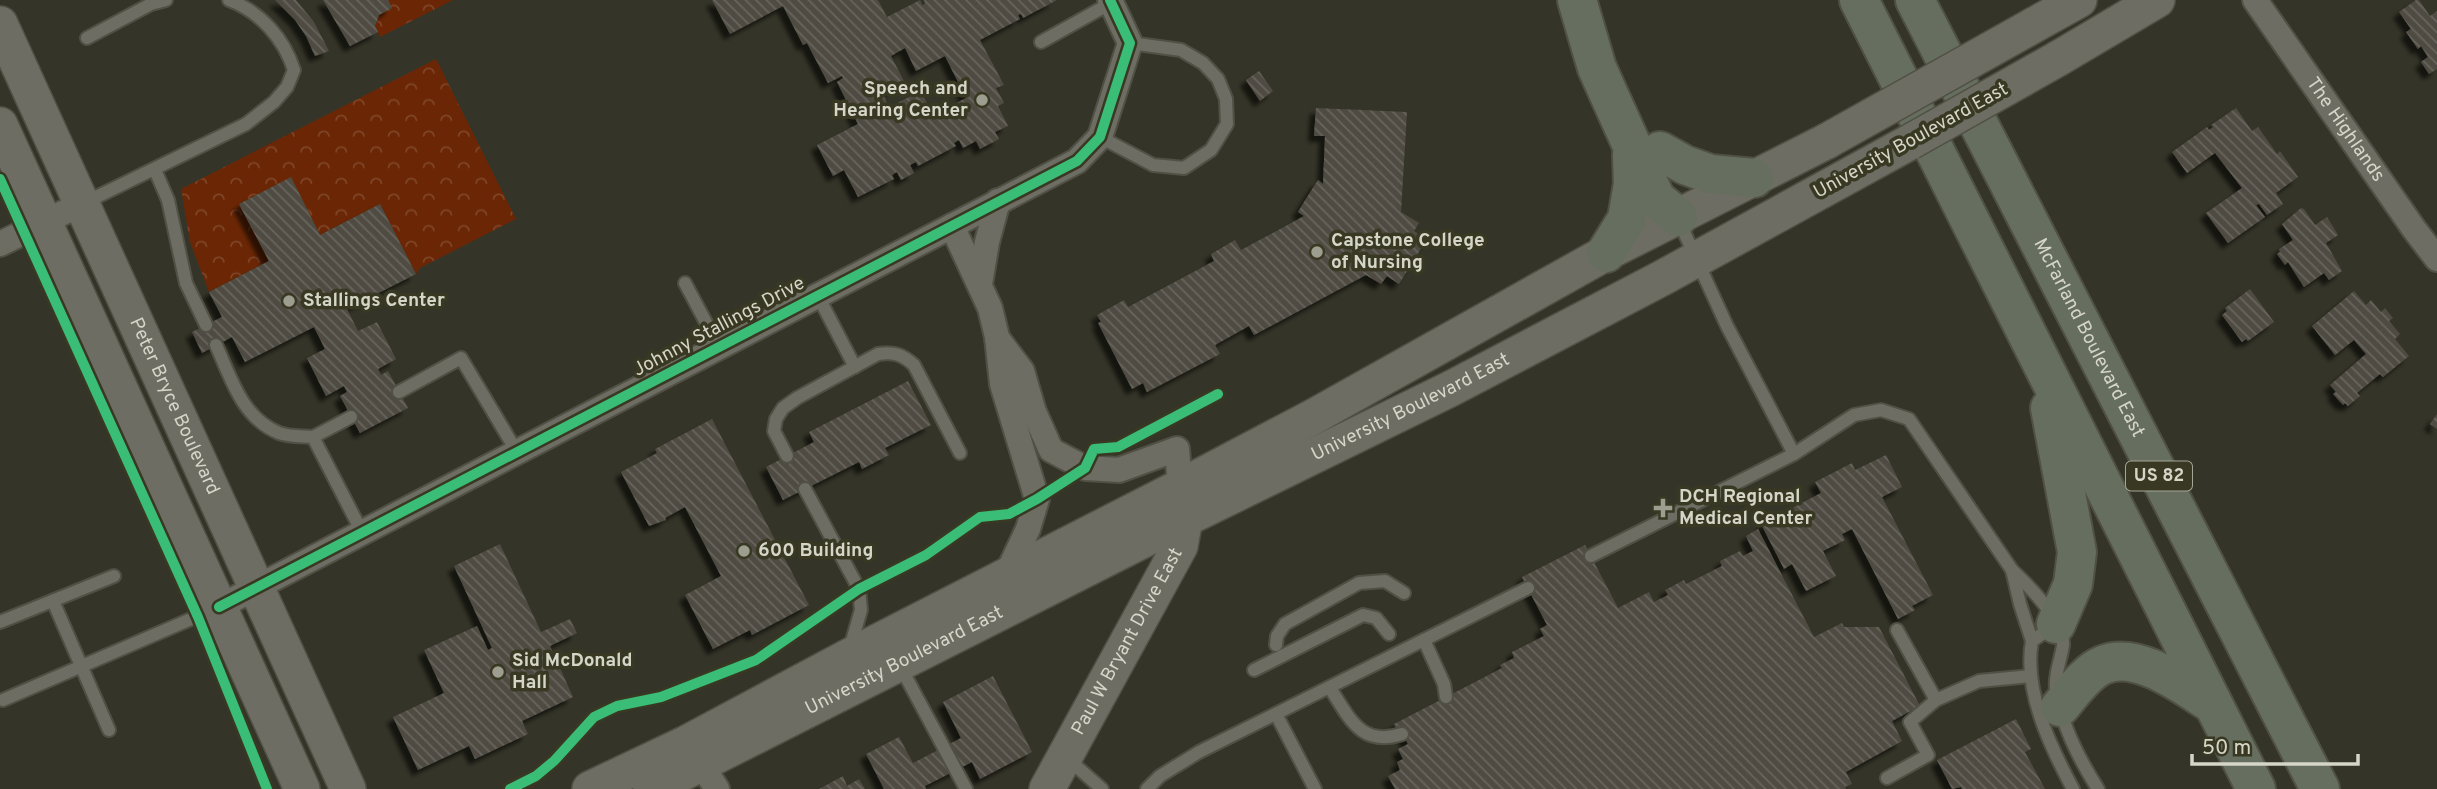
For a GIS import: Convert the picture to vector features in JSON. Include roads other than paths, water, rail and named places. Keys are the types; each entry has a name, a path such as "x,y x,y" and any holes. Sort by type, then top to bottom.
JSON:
{"highway":[{"path":"1577,0 1597,68 1646,147 1710,174 1754,178"},
{"path":"1593,0 1623,75 1646,147 1656,199 1678,217"},
{"name":"US 82","path":"1859,0 2256,789"},
{"name":"McFarland Boulevard East","path":"1915,0 2320,789"},
{"path":"1606,253 1627,219 1633,184 1646,147"},
{"path":"2042,365 2077,552 2073,584 2044,632"},
{"path":"2060,707 2088,676 2102,665 2124,660 2165,674 2211,703"}],"main road":[{"name":"University Boulevard East","path":"650,789 709,776 899,664 1183,503 1313,416 1606,253 1827,141 2079,0"},
{"name":"University Boulevard East","path":"590,789 687,744 846,658 1004,579 1452,388 1842,180 2157,0"},
{"name":"Peter Bryce Boulevard","path":"0,24 348,789"},
{"path":"0,125 302,789"},
{"name":"Paul W Bryant Drive East","path":"1047,789 1180,546 1183,503"}],"street":[{"name":"The Highlands","path":"2255,0 2437,259"},
{"path":"1111,2 1130,43"},
{"name":"Johnny Stallings Drive","path":"219,607 1077,161 1100,137 1130,43"},
{"path":"980,284 998,201"},
{"path":"0,244 83,203"},
{"path":"952,226 990,308 997,337 1002,384 1037,499 1028,529 1004,579"},
{"path":"997,337 1021,371 1034,412 1051,450 1085,468 1119,470 1177,449 1183,503"}],"lane":[{"path":"87,38 151,4 166,0"},
{"path":"83,203 246,124 274,102 287,87 294,70 288,51 267,24 243,5 229,0"},
{"path":"1041,42 1111,2"},
{"path":"1100,137 1153,165 1184,168 1211,150 1227,124 1226,99 1218,79 1203,62 1181,50 1130,43"},
{"path":"155,170 167,200 186,283 206,325"},
{"path":"1678,217 1727,326 1794,454"},
{"path":"685,283 719,347"},
{"path":"818,296 855,367"},
{"path":"216,345 243,403 253,417 281,434 313,437 351,417"},
{"path":"787,456 774,430 776,419 783,408 878,354 894,352 914,365 960,453"},
{"path":"399,391 461,358 517,452"},
{"path":"1591,556 1794,454 1854,415 1881,410 1909,419 2012,570 2032,589 2044,632 2029,659 2031,676 2050,744 2073,789"},
{"path":"313,437 363,534"},
{"path":"805,489 859,589 861,611 846,658"},
{"path":"2012,570 2020,604 2044,632 2063,643 2055,686 2060,707 2073,746 2098,789"},
{"path":"0,622 114,576"},
{"path":"1276,645 1277,636 1285,624 1359,583 1385,581 1404,593"},
{"path":"1147,789 1160,776 1199,752 1528,588"},
{"path":"53,601 109,730"},
{"path":"3,700 219,607"},
{"path":"1254,670 1363,615 1376,618 1389,634"},
{"path":"1897,630 1936,700"},
{"path":"1424,640 1444,684 1446,697"},
{"path":"899,664 966,789"},
{"path":"1887,778 1928,755 1910,722 1936,700 1979,681 2031,676"},
{"path":"1330,688 1361,732 1375,738 1402,734"},
{"path":"1276,714 1315,789"},
{"path":"1065,756 1102,789"}],"place":[{"name":"Speech and Hearing Center","path":"982,100"},
{"name":"Capstone College of Nursing","path":"1317,252"},
{"name":"Stallings Center","path":"289,301"},
{"name":"DCH Regional Medical Center","path":"1663,508"},
{"name":"600 Building","path":"744,551"},
{"name":"Sid McDonald Hall","path":"498,672"}]}
